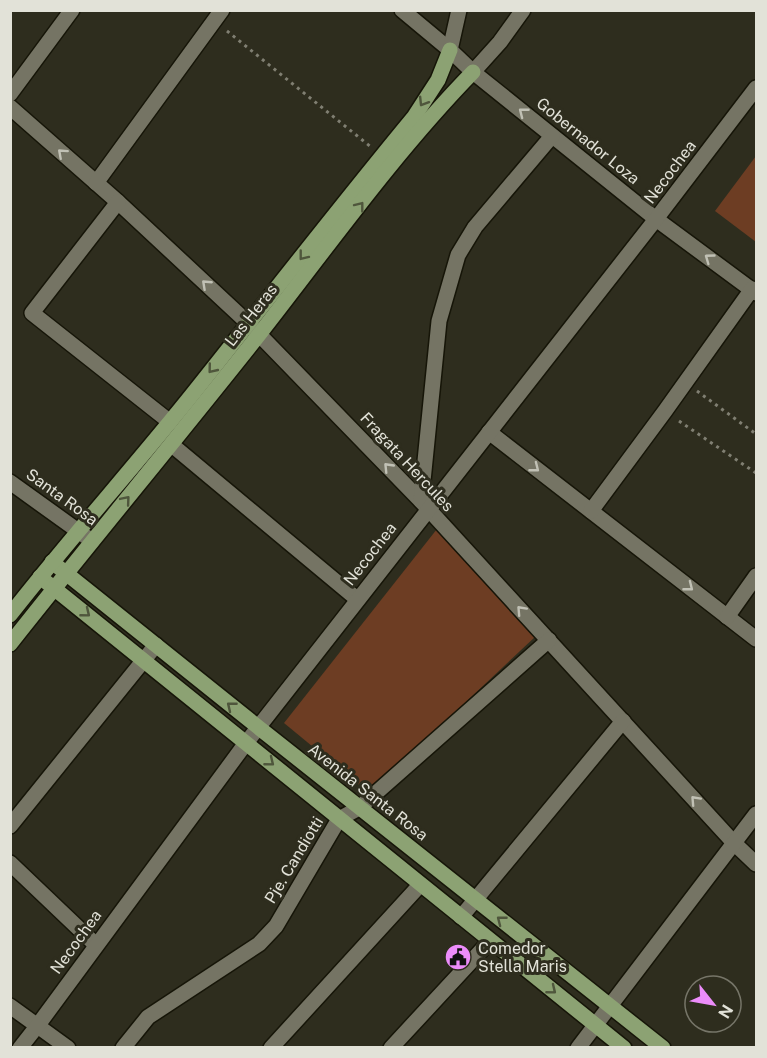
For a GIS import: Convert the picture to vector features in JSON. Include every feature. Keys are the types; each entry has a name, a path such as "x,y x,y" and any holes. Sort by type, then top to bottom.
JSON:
{"main road":[{"name":"Las Heras","path":"10,644 171,445 382,155 414,117 438,80 450,50"},
{"name":"Las Heras","path":"10,615 77,531 170,422 254,329 438,108 473,72"},
{"name":"Avenida Santa Rosa","path":"52,562 359,808 663,1047"},
{"path":"40,577 624,1047"}],"street":[{"path":"10,94 72,10"},
{"name":"Gobernador Loza","path":"402,10 473,72 552,136 656,219 754,291"},
{"path":"450,50 459,10"},
{"name":"Las Heras","path":"473,72 500,42 523,10"},
{"path":"96,183 218,16"},
{"name":"Necochea","path":"20,1047 246,742 357,599 424,505 489,432 756,88"},
{"name":"Fragata Hercules","path":"10,107 118,202 254,329 424,505 756,864"},
{"path":"424,505 440,321 458,255 475,227 552,136"},
{"path":"118,202 32,314 170,422"},
{"path":"591,511 754,291"},
{"path":"489,432 756,639"},
{"path":"171,445 357,599"},
{"name":"Santa Rosa","path":"10,482 92,541"},
{"path":"727,617 756,576"},
{"name":"Pje. Candiotti","path":"123,1047 148,1017 259,944 276,926 339,819 359,808 549,640"},
{"path":"10,826 156,645"},
{"path":"461,917 623,721"},
{"path":"578,1047 756,814"},
{"path":"10,864 96,945"},
{"path":"271,1047 420,885"},
{"path":"391,1047 490,941"},
{"path":"10,1006 68,1047"}],"path":[{"path":"218,16 382,155"},
{"path":"686,383 756,434"},
{"path":"665,411 756,473"}],"shaded area":[{"path":"756,156 756,242 715,211"},
{"path":"437,529 536,636 369,793 284,723"}],"place":[{"name":"Comedor Stella Maris","path":"458,957"}]}
